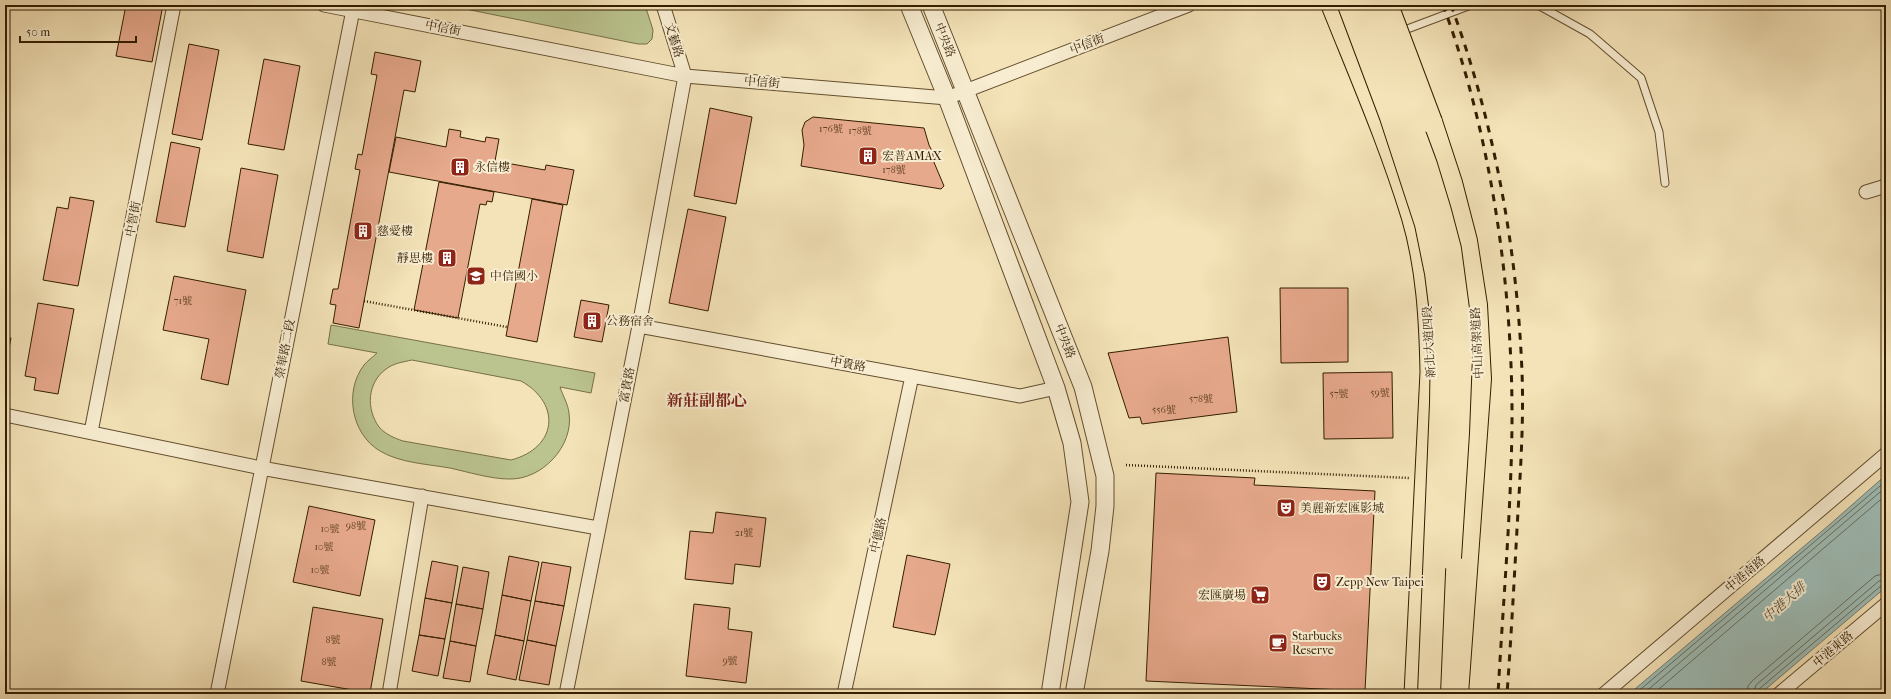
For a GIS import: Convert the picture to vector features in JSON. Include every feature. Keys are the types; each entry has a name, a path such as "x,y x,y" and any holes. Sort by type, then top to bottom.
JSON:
{"highway":[{"path":"1349,5 1391,117 1426,224 1436,273 1440,306 1442,342 1441,403 1429,694"},
{"path":"1367,5 1426,165 1440,211 1450,249 1458,309 1461,356 1458,433 1440,694"},
{"name":"中山高架道路","path":"1387,5 1431,122 1451,183 1466,241 1476,305 1480,378 1457,694"}],"main road":[{"name":"新北大道四段","path":"1332,5 1376,116 1412,217 1421,257 1430,320 1431,372 1415,694"},
{"path":"1393,5 1461,184 1471,220 1479,260 1486,332 1487,385 1465,694"},
{"path":"1376,116 1380,102 1392,93 1410,90 1425,92"}],"street":[{"name":"中智街","path":"91,432 174,5"},
{"name":"中信街","path":"324,5 353,8 685,76 947,98 966,92 1189,5"},
{"name":"文藝路","path":"663,5 685,76"},
{"name":"中央路","path":"908,5 947,98 1056,388 1072,444 1080,502 1050,694"},
{"name":"中央路","path":"931,5 1082,387 1105,476 1100,551 1074,694"},
{"name":"榮華路二段","path":"217,694 353,8"},
{"name":"富貴路","path":"566,694 639,326 685,76"},
{"path":"1866,192 1886,186"},
{"name":"中貴路","path":"639,326 1020,396 1056,388"},
{"name":"中德路","path":"844,694 912,376"},
{"path":"5,415 261,468 598,528"},
{"name":"中港南路","path":"1604,694 1886,454"},
{"path":"389,694 422,496"},
{"name":"中港東路","path":"1780,694 1886,604"}],"lane":[{"path":"1402,31 1471,5"},
{"path":"1538,5 1590,34 1641,78 1659,132 1665,183"}],"path":[{"path":"364,301 507,327"},
{"path":"1126,465 1417,478"}],"green space":[{"path":"446,5 645,5 653,30 652,39 647,44 638,44"},
{"path":"331,325 595,373 591,393 560,387 567,403 569,425 561,449 553,459 533,474 521,478 502,479 450,468 405,461 380,451 362,434 357,423 353,399 354,387 358,375 365,364 377,353 328,344","holes":["412,360 521,381 534,391 543,401 548,413 549,425 545,436 538,446 526,454 511,460 396,439 379,427 370,404 372,389 375,381 380,375 392,365"]}],"water":[{"name":"中港大排","path":"1886,475 1886,587 1760,694 1629,694 1828,526"}],"building":[{"path":"126,5 163,5 152,62 116,56"},
{"path":"189,44 219,50 202,140 172,134"},
{"name":"慈愛樓","path":"375,52 421,61 415,92 404,90 359,328 333,323 336,305 330,304 333,289 338,289 360,170 355,169 358,154 362,155 377,75 371,74"},
{"path":"264,59 300,66 284,150 248,144"},
{"path":"710,108 752,117 736,204 694,196"},
{"name":"宏普AMAX","path":"813,117 924,128 933,153 933,160 944,186 941,189 801,166 804,145 802,130 805,122"},
{"name":"永信樓","path":"449,129 461,131 460,137 485,142 486,137 499,139 495,161 545,170 546,165 574,170 567,205 389,172 396,137 446,147"},
{"path":"171,142 200,148 185,227 156,222"},
{"path":"241,168 278,175 263,258 227,251"},
{"name":"靜思樓","path":"439,182 494,192 492,202 487,201 486,205 480,204 458,318 414,310"},
{"path":"70,197 94,201 78,286 43,280 57,207 68,209"},
{"path":"532,199 563,205 537,342 506,336"},
{"path":"688,209 726,217 708,311 669,303"},
{"path":"174,276 246,290 228,385 201,379 209,339 163,330"},
{"path":"1280,288 1348,288 1348,362 1281,363"},
{"name":"公務宿舍","path":"581,300 609,305 602,342 574,337"},
{"path":"38,303 74,309 58,394 34,390 36,378 25,376"},
{"path":"5,337 11,338 5,369"},
{"path":"1228,337 1237,412 1142,424 1140,417 1129,418 1108,353"},
{"path":"1392,372 1393,438 1324,439 1323,373"},
{"name":"宏匯廣場","path":"1156,473 1255,478 1254,485 1375,491 1365,691 1146,681"},
{"path":"309,506 375,520 360,596 293,582"},
{"path":"716,512 766,518 760,567 735,564 733,584 685,579 690,531 713,533"},
{"path":"907,555 950,564 935,635 893,627"},
{"path":"509,556 539,562 531,601 502,595"},
{"path":"432,561 458,566 452,603 425,598"},
{"path":"542,562 571,567 564,606 535,601"},
{"path":"463,567 489,572 483,609 456,604"},
{"path":"502,595 531,601 524,641 495,635"},
{"path":"425,598 452,603 445,639 419,635"},
{"path":"535,601 564,606 556,646 527,640"},
{"path":"456,604 483,609 476,646 450,641"},
{"path":"694,604 730,608 728,629 752,632 746,683 686,676"},
{"path":"313,607 383,619 370,693 301,681"},
{"path":"419,635 445,639 438,676 412,671"},
{"path":"495,635 524,641 516,680 487,674"},
{"path":"527,640 556,646 549,685 519,680"},
{"path":"450,641 476,646 470,682 443,678"}],"railway":[{"path":"1443,5 1460,54 1486,158 1496,212 1508,319 1512,425 1508,525 1498,694"},
{"path":"1451,5 1480,94 1501,186 1515,278 1519,325 1522,372 1522,431 1507,694"}],"place":[{"name":"宏普AMAX","path":"868,156"},
{"name":"永信樓","path":"460,167"},
{"name":"慈愛樓","path":"363,231"},
{"name":"靜思樓","path":"447,258"},
{"name":"中信國小","path":"476,276"},
{"name":"公務宿舍","path":"592,321"},
{"name":"美麗新宏匯影城","path":"1286,508"},
{"name":"Zepp New Taipei","path":"1322,582"},
{"name":"宏匯廣場","path":"1260,595"},
{"name":"Starbucks Reserve","path":"1278,643"}],"district":[{"name":"新莊副都心","path":"707,400"}]}
